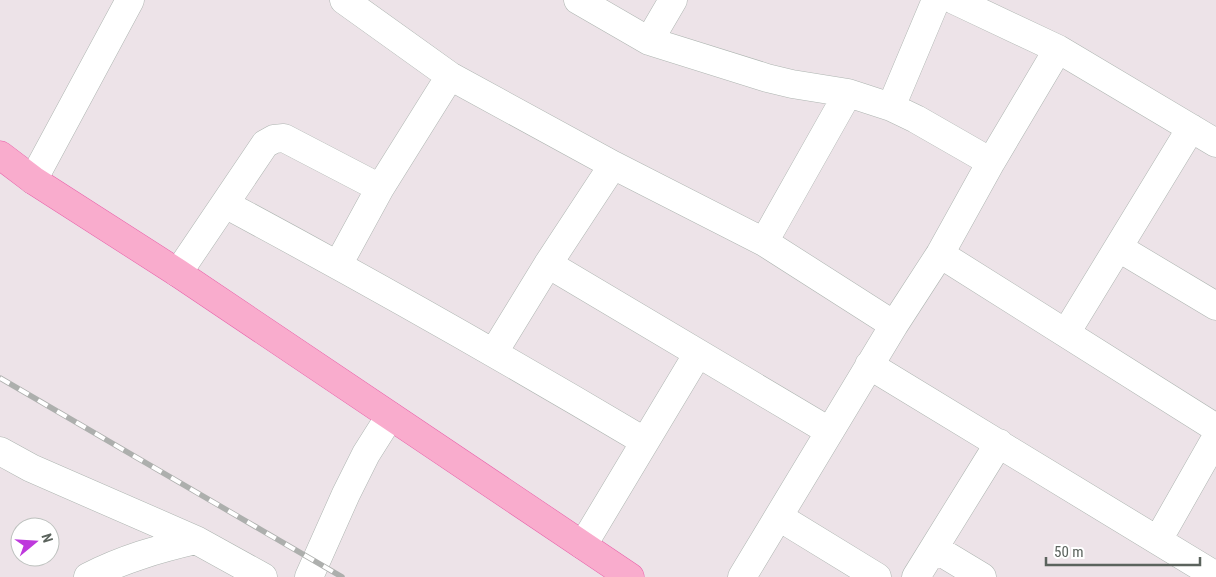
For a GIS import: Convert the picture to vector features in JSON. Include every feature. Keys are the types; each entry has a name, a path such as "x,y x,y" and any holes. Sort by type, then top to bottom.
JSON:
{"main road":[{"path":"0,155 34,180 178,273 630,577"}],"street":[{"path":"34,180 130,0"},
{"path":"344,0 450,76 613,165 764,242 894,325"},
{"path":"578,0 648,41 767,78 848,93 891,107 916,119 991,162"},
{"path":"648,41 673,0"},
{"path":"891,107 936,0"},
{"path":"954,0 1058,48 1216,143"},
{"path":"742,577 869,365 940,254 1058,48"},
{"path":"338,265 380,188 450,76"},
{"path":"764,242 848,93"},
{"path":"1066,333 1191,128"},
{"path":"178,273 265,144 279,138 284,138 380,188"},
{"path":"494,352 548,264 613,165"},
{"path":"225,204 494,352 644,441"},
{"path":"1119,248 1216,306"},
{"path":"940,254 1216,428"},
{"path":"548,264 829,431"},
{"path":"583,545 698,354"},
{"path":"869,365 1216,576"},
{"path":"309,577 366,454 390,416"},
{"path":"1158,540 1216,438"},
{"path":"916,577 999,443"},
{"path":"0,451 31,468 196,540 260,576"},
{"path":"779,517 877,577"},
{"path":"88,577 111,565 145,552 196,540"},
{"path":"934,548 982,577"}],"railway":[{"path":"0,378 342,577"}]}
